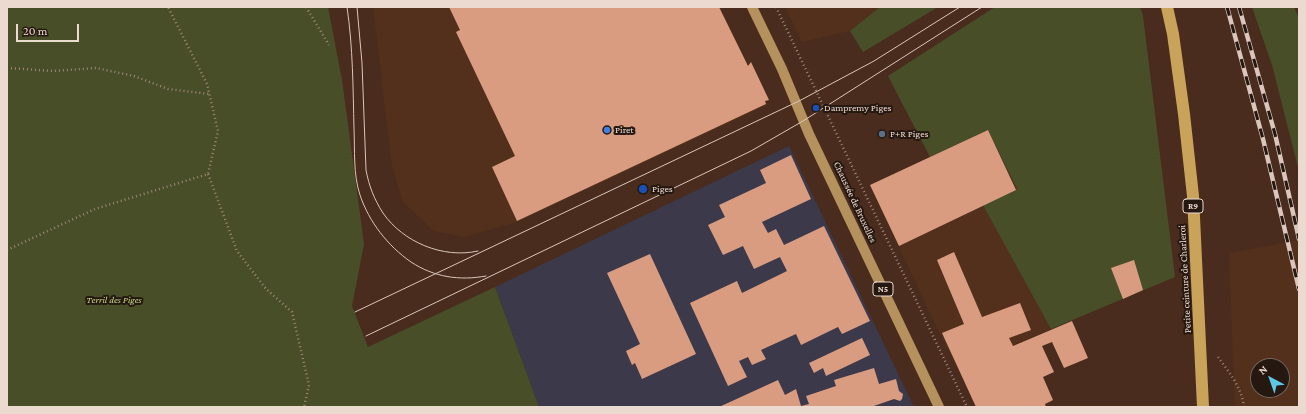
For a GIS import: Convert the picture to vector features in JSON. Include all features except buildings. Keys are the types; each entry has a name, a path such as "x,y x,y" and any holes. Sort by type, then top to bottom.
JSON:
{"highway":[{"name":"Petite ceinture de Charleroi","path":"1167,7 1173,34 1193,196 1204,407"}],"main road":[{"name":"Chaussée de Bruxelles","path":"752,7 782,69 809,134 939,407"}],"path":[{"path":"168,7 207,84 218,131 208,174 237,251 266,289 292,312 309,385 304,407"},
{"path":"306,7 329,45"},
{"path":"776,7 967,407"},
{"path":"7,68 53,70 96,68 134,76 168,89 209,94"},
{"path":"7,250 95,209 208,174"},
{"path":"1217,356 1234,379 1243,400 1244,407"}],"shaded area":[{"name":"Piret","path":"373,7 720,7 767,105 517,222 464,237 434,231 403,202 392,166"},
{"path":"785,7 880,7 850,31 802,42"},
{"path":"987,130 1017,189 984,205 1051,329 998,351 955,363 870,185"},
{"path":"789,146 914,407 539,407 495,287"},
{"path":"1299,240 1299,407 1235,407 1229,253"}],"green space":[{"name":"Terril des Piges","path":"7,7 328,7 342,80 364,244 352,306 368,347 495,287 539,407 7,407"},
{"path":"880,7 938,7 863,52 850,31"},
{"path":"995,7 1140,7 1143,16 1175,277 1051,329 983,205 1017,189 988,130 930,157 888,76"},
{"path":"1252,7 1294,7 1299,19 1299,171 1272,65"}],"tram line":[{"path":"347,7 352,68 355,170 360,195 369,215 380,233 387,241 403,256 420,267 438,274 456,278 486,276"},
{"path":"357,7 362,63 366,170 370,187 377,203 391,223 401,232 425,246 451,253 478,251"},
{"path":"355,312 799,101 874,61 960,7"},
{"path":"366,336 751,151 803,121 982,7"}],"railway":[{"path":"1227,7 1263,139 1299,289"},
{"path":"1239,7 1275,134 1299,239"}],"place":[{"name":"Dampremy Piges","path":"816,108"},
{"name":"Piret","path":"607,130"},
{"name":"P+R Piges","path":"882,134"},
{"name":"Piges","path":"643,189"}]}
